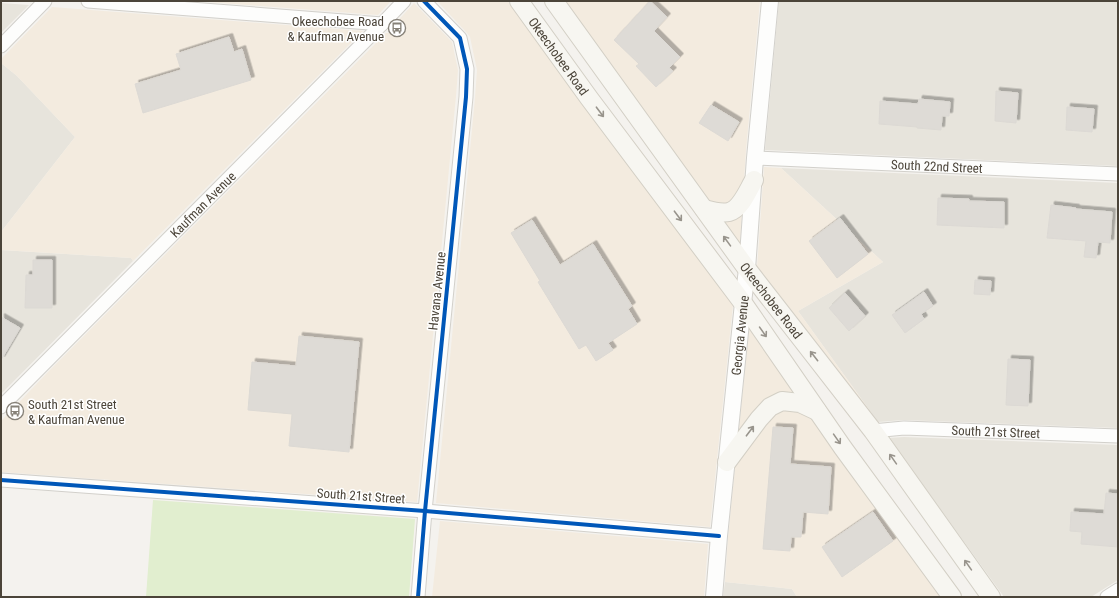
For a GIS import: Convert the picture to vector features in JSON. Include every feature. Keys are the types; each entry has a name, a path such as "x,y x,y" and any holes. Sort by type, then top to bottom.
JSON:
{"main road":[{"name":"Okeechobee Road","path":"519,1 589,98 743,303 843,448 952,597"},
{"name":"Okeechobee Road","path":"554,1 747,270 873,431 991,597"},
{"path":"704,209 716,212 730,212 740,205 754,180"},
{"path":"727,462 759,419 770,407 782,401 800,402 817,411"}],"street":[{"path":"1,46 45,1"},
{"path":"88,1 382,24"},
{"name":"Kaufman Avenue","path":"1,407 404,1"},
{"name":"Havana Avenue","path":"418,597 425,511 466,97 467,69 460,38 424,1"},
{"name":"Georgia Avenue","path":"714,597 718,536 747,270 755,158 770,1"},
{"name":"South 22nd Street","path":"755,158 1118,174"},
{"name":"South 21st Street","path":"873,431 904,428 1118,436"},
{"name":"South 21st Street","path":"1,480 425,511 718,536"},
{"path":"1107,597 1118,590"}],"shaded area":[{"path":"195,1 391,1 378,15"},
{"path":"437,1 508,1 576,95 733,305 710,527 436,503 477,70 470,37"},
{"path":"565,1 760,1 746,150 740,243"},
{"path":"779,1 1118,1 1118,166 765,150"},
{"path":"1,3 29,5 1,33"},
{"path":"414,3 452,42 458,70 417,502 1,472 1,421 386,33 391,33 392,27"},
{"path":"52,7 363,31 133,261 131,258 1,250 1,232 75,137 17,76 1,63 1,59"},
{"path":"1,63 17,76 75,137 1,232"},
{"path":"764,167 781,168 883,262 798,311 878,422 757,268"},
{"path":"781,168 1118,183 1118,428 903,420 878,422 798,311 883,262"},
{"path":"1,250 131,258 133,261 1,394"},
{"path":"749,329 835,452 941,597 797,597 792,589 725,582 728,537"},
{"path":"904,437 1118,445 1118,580 1091,597 1004,597 889,438"},
{"path":"440,521 708,544 704,597 432,597"},
{"path":"725,582 792,589 797,597 723,597"}],"green space":[{"path":"153,500 415,519 409,597 146,597"}],"building":[{"path":"650,1 667,17 654,31 680,57 669,68 673,71 656,87 636,66 639,64 614,40"},
{"path":"229,37 234,52 242,49 251,80 143,113 135,84 181,70 176,54"},
{"path":"996,91 1018,93 1016,123 995,121"},
{"path":"919,99 950,102 949,116 942,116 941,130 879,124 880,101 918,104"},
{"path":"711,105 739,122 728,141 699,123"},
{"path":"1067,107 1094,109 1092,132 1066,130"},
{"path":"938,198 1004,202 1004,228 937,225"},
{"path":"1051,205 1112,212 1110,243 1098,242 1096,258 1084,257 1086,241 1047,238"},
{"path":"840,218 868,254 837,278 809,241"},
{"path":"532,220 560,265 593,244 632,306 628,309 637,324 608,343 613,350 596,361 586,345 579,349 538,282 540,281 511,233"},
{"path":"33,260 52,260 52,308 25,308 26,275 33,275"},
{"path":"975,280 991,281 990,295 974,294"},
{"path":"924,292 933,306 921,314 924,319 905,333 892,315"},
{"path":"845,293 865,316 849,331 829,308"},
{"path":"1,317 20,328 1,360"},
{"path":"299,336 359,342 349,452 289,446 292,414 248,410 252,362 296,366"},
{"path":"1008,359 1030,360 1028,406 1006,405"},
{"path":"773,427 793,428 790,464 831,467 828,514 803,512 801,537 791,537 790,551 763,549"},
{"path":"1106,493 1118,494 1118,547 1081,544 1082,532 1070,531 1071,512 1104,514"},
{"path":"873,512 893,541 842,577 822,547"}],"cycle path":[{"path":"418,597 425,511 466,97 467,69 460,38 424,1"},
{"path":"1,480 425,511 719,536"}],"place":[{"name":"Okeechobee Road & Kaufman Avenue","path":"397,28"},
{"name":"South 21st Street & Kaufman Avenue","path":"15,411"}]}
